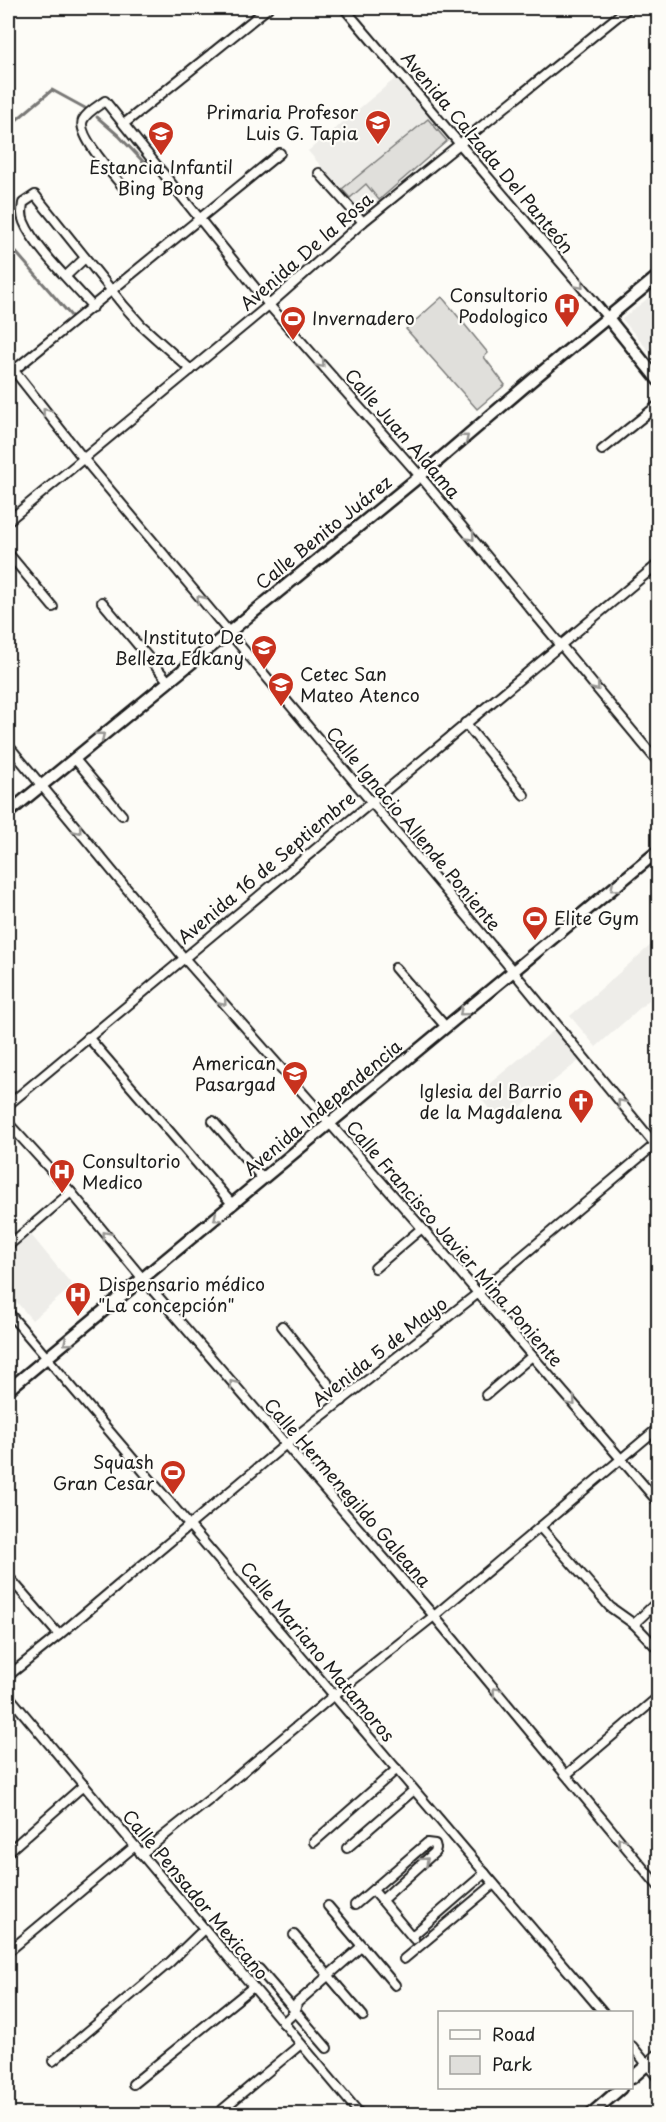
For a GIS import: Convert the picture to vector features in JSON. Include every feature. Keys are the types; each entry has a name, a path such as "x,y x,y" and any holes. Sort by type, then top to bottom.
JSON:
{"main road":[{"name":"Calle Benito Juárez","path":"8,813 420,476 658,276"},
{"path":"608,318 658,380"},
{"name":"Avenida Independencia","path":"8,1390 658,850"},
{"path":"633,2077 658,2055"},
{"path":"591,2115 620,2089"}],"street":[{"path":"125,123 268,8"},
{"name":"Avenida Calzada Del Panteón","path":"344,8 608,318"},
{"name":"Avenida De la Rosa","path":"8,521 191,370 363,222 628,8"},
{"name":"Calle Juan Aldama","path":"124,188 88,140 82,128 85,117 105,101 269,304 420,476 658,762"},
{"path":"13,371 280,153"},
{"path":"319,173 363,222"},
{"path":"93,307 32,236 23,220 21,213 23,203 34,195 141,325 191,370"},
{"path":"66,276 86,258"},
{"name":"Calle Ignacio Allende Poniente","path":"8,363 83,458 657,1145"},
{"path":"602,450 658,405"},
{"path":"8,553 53,607"},
{"name":"Avenida 16 de Septiembre","path":"8,1105 658,564"},
{"path":"102,602 168,681"},
{"path":"465,723 525,795"},
{"name":"Calle Francisco Javier Mina Poniente","path":"8,745 184,958 422,1228 658,1502"},
{"path":"74,758 122,815"},
{"path":"395,968 446,1027"},
{"path":"88,1037 233,1204"},
{"path":"213,1121 263,1179"},
{"name":"Calle Hermenegildo Galeana","path":"8,1123 71,1192 143,1280 434,1616 658,1886"},
{"name":"Avenida 5 de Mayo","path":"8,1676 285,1445 477,1294 657,1145"},
{"path":"8,1246 71,1192"},
{"path":"375,1268 422,1228"},
{"name":"Calle Mariano Matamoros","path":"8,1312 601,2011"},
{"path":"282,1326 342,1401"},
{"path":"486,1395 532,1356"},
{"path":"141,1854 434,1616 658,1428"},
{"path":"540,1527 610,1606 634,1624 658,1649"},
{"path":"8,1576 59,1635"},
{"path":"634,1624 658,1601"},
{"name":"Calle Pensador Mexicano","path":"8,1695 360,2115"},
{"path":"566,1775 658,1697"},
{"path":"314,1842 397,1769"},
{"path":"8,1852 84,1785"},
{"path":"346,1848 414,1790"},
{"path":"355,1905 427,1843 435,1844 435,1852 382,1900"},
{"path":"8,1952 135,1846"},
{"path":"400,1867 408,1876"},
{"path":"412,1936 485,1873"},
{"path":"404,1959 494,1884"},
{"path":"467,1888 476,1899"},
{"path":"373,1890 420,1946"},
{"path":"328,1906 395,1985"},
{"path":"440,1911 449,1922"},
{"path":"53,2061 170,1962 204,1929"},
{"path":"294,1935 363,2016"},
{"path":"275,2013 287,2002 297,2002 362,1946"},
{"path":"259,1969 327,2049"},
{"path":"133,2084 253,1987"},
{"path":"283,2023 296,2012 297,2002"},
{"path":"218,2115 301,2044"},
{"path":"633,2047 658,2078"}],"shaded area":[{"name":"Primaria Profesor Luis G. Tapia","path":"396,78 448,141 363,215 308,151"},
{"path":"658,290 658,362 622,319"},
{"path":"652,944 658,951 658,992 596,1047 570,1016"},
{"path":"559,1026 585,1056 501,1123 477,1094"},
{"path":"28,1231 73,1286 32,1320 8,1292 8,1248"}],"green space":[{"path":"428,119 447,141 379,200 366,184 350,198 342,189"},
{"path":"442,297 488,353 484,357 505,385 477,409 406,329"}],"waterway":[{"path":"8,88 11,91 8,94"},
{"path":"8,127 52,90 85,108"},
{"path":"97,117 119,136 152,171"},
{"path":"8,243 72,317"}],"place":[{"name":"Primaria Profesor Luis G. Tapia","path":"378,146"},
{"name":"Estancia Infantil Bing Bong","path":"161,157"},
{"name":"Consultorio Podologico","path":"567,329"},
{"name":"Invernadero","path":"293,342"},
{"name":"Instituto De Belleza Edkany","path":"264,671"},
{"name":"Cetec San Mateo Atenco","path":"281,708"},
{"name":"Elite Gym","path":"535,942"},
{"name":"American Pasargad","path":"295,1097"},
{"name":"Iglesia del Barrio de la Magdalena","path":"581,1125"},
{"name":"Consultorio Medico","path":"62,1195"},
{"name":"Dispensario médico \"La concepción\"","path":"78,1318"},
{"name":"Squash Gran Cesar","path":"173,1496"}]}
